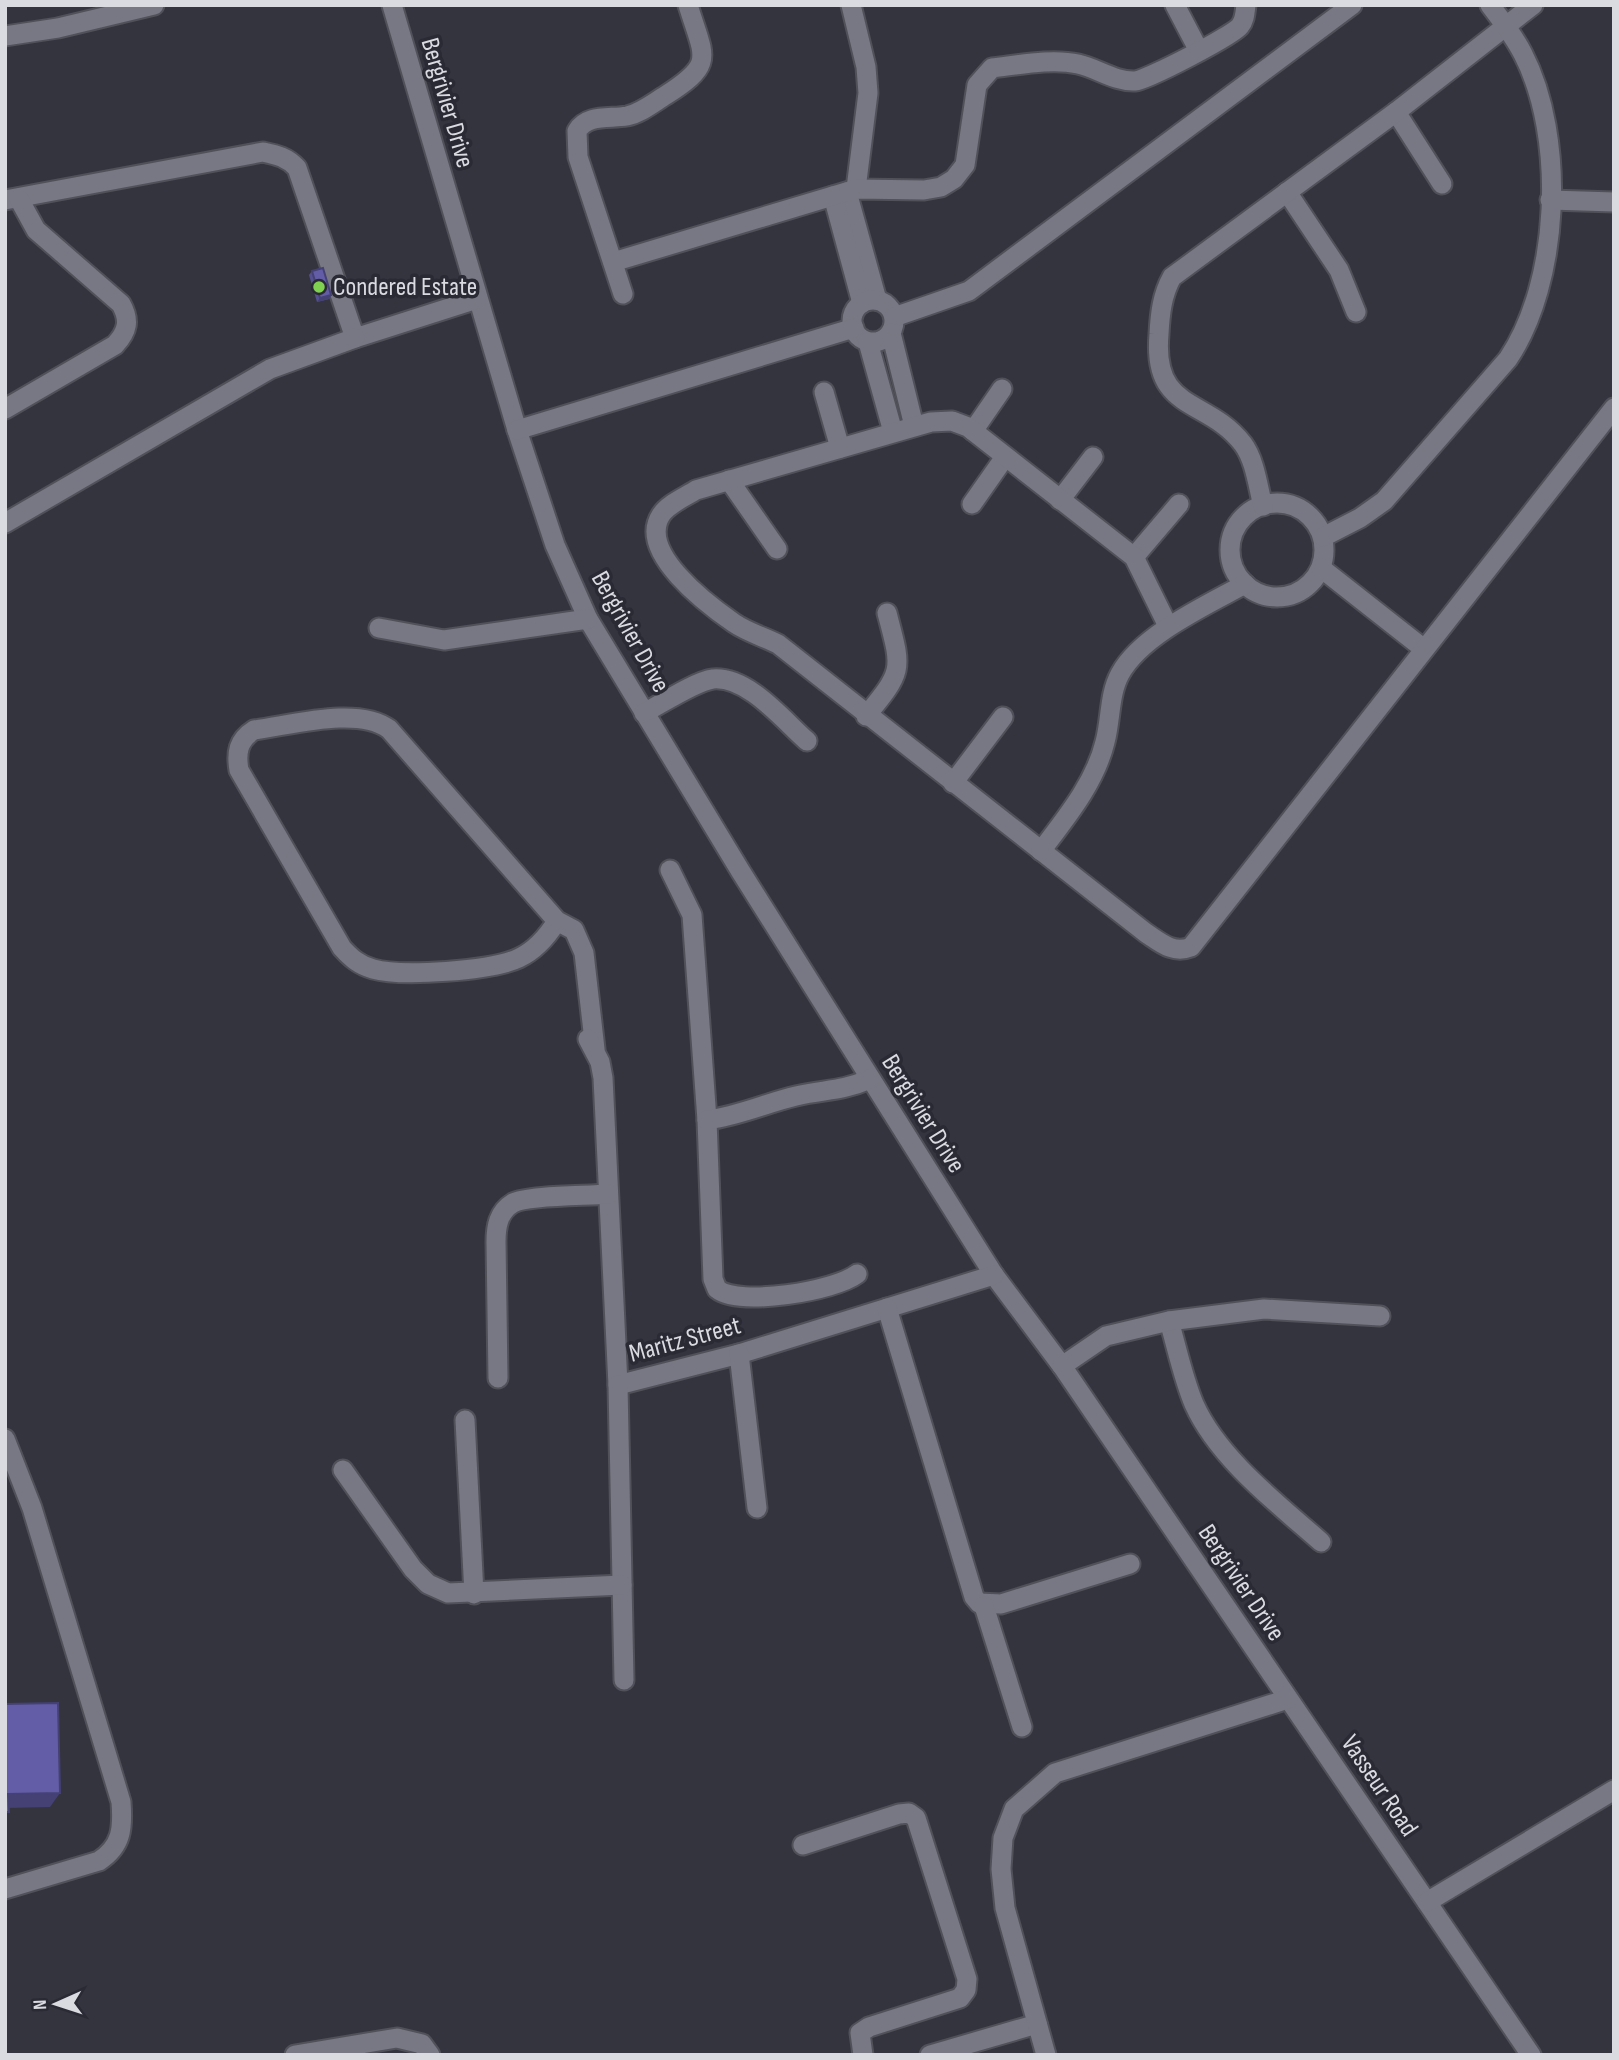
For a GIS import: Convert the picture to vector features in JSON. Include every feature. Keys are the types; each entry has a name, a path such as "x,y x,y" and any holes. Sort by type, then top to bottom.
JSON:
{"street":[{"path":"5,36 58,28 154,5"},
{"name":"Bergrivier Drive","path":"392,5 517,430 555,545 588,619 870,1079 994,1275 1062,1366 1288,1699"},
{"path":"623,294 578,157 577,131 589,120 640,111 695,76 702,67 703,57 688,5"},
{"path":"850,5 866,67 868,93 845,192 869,301"},
{"path":"1175,5 1198,49"},
{"path":"613,262 845,192 924,190 941,187 954,179 965,165 977,85 992,68 1072,63 1120,79 1136,80 1156,75 1240,27 1246,5"},
{"path":"517,430 861,335 881,341 893,325 969,291 1352,5"},
{"path":"1322,537 1360,518 1384,501 1508,359 1524,336 1540,283 1549,235 1551,162 1539,96 1524,55 1490,5"},
{"path":"1263,506 1244,445 1170,389 1160,376 1157,358 1159,332 1164,296 1172,277 1396,112 1533,5"},
{"path":"1396,112 1442,184"},
{"path":"5,409 115,345 127,327 121,304 36,230 12,199 262,152 289,159 297,168 355,338"},
{"path":"1287,191 1339,270 1356,312"},
{"path":"1550,200 1614,202"},
{"path":"5,523 270,369 355,338 477,299"},
{"path":"869,301 889,307 914,426"},
{"path":"869,301 853,314 893,432"},
{"path":"973,431 1002,389"},
{"path":"824,392 840,448"},
{"path":"1168,626 1134,557 973,431 951,421 914,426 696,490 661,516 657,542 662,555 691,588 736,624 778,644 866,716 1041,851 1168,948 1176,951 1191,947 1614,408"},
{"path":"972,504 1005,457"},
{"path":"1060,500 1093,457"},
{"path":"729,480 778,549"},
{"path":"1134,557 1179,504"},
{"path":"1290,505 1304,512 1316,523 1322,537 1321,568 1314,581 1287,597 1272,597 1245,584 1236,572 1231,541 1236,527 1247,515 1263,506 1290,505"},
{"path":"1321,568 1424,649"},
{"path":"1041,851 1076,805 1105,744 1113,693 1120,673 1168,626 1245,584"},
{"path":"866,716 894,683 898,672 898,657 887,613"},
{"path":"379,628 444,640 588,619"},
{"path":"644,713 710,679 723,680 746,689 807,741"},
{"path":"557,921 537,948 519,958 485,968 387,972 354,961 342,948 239,770 237,757 244,736 254,730 352,717 379,721 389,729 557,921 575,930 584,953 595,1049"},
{"path":"953,783 1003,717"},
{"path":"670,870 692,915 707,1120 713,1279 717,1289 733,1298 747,1297 830,1288 846,1283 857,1274"},
{"name":"Maritz Street","path":"580,1026 595,1049 603,1078 618,1385 739,1354 994,1275"},
{"path":"707,1120 732,1117 794,1096 846,1090 870,1079"},
{"path":"498,1378 496,1242 497,1224 503,1212 521,1200 608,1194"},
{"path":"887,1308 974,1597 985,1606 1022,1727"},
{"path":"1062,1366 1105,1336 1169,1321 1264,1310 1380,1316"},
{"path":"1169,1321 1194,1404 1215,1436 1253,1482 1321,1542"},
{"path":"739,1354 757,1508"},
{"path":"618,1385 624,1680"},
{"path":"465,1420 474,1594"},
{"path":"5,1439 32,1508 121,1802 122,1819 117,1845 113,1852 99,1861 5,1889"},
{"path":"343,1469 413,1569 428,1584 448,1593 474,1594 622,1585"},
{"path":"985,1606 1001,1604 1130,1564"},
{"path":"1046,2055 1004,1908 1000,1869 1003,1838 1014,1809 1055,1773 1288,1699"},
{"name":"Vasseur Road","path":"1288,1699 1531,2055"},
{"path":"1427,1902 1614,1790"},
{"path":"803,1844 899,1814 909,1813 916,1818 967,1979 966,1990 960,1998 869,2027 860,2033 863,2055"},
{"path":"930,2055 1037,2024"},
{"path":"295,2055 397,2038 422,2044 430,2055"}],"building":[{"name":"Condered Estate","path":"323,268 331,295 320,298 312,271"},
{"path":"58,1703 60,1793 8,1794 9,1812 5,1812 5,1704"}],"place":[{"name":"Condered Estate","path":"319,287"}]}
